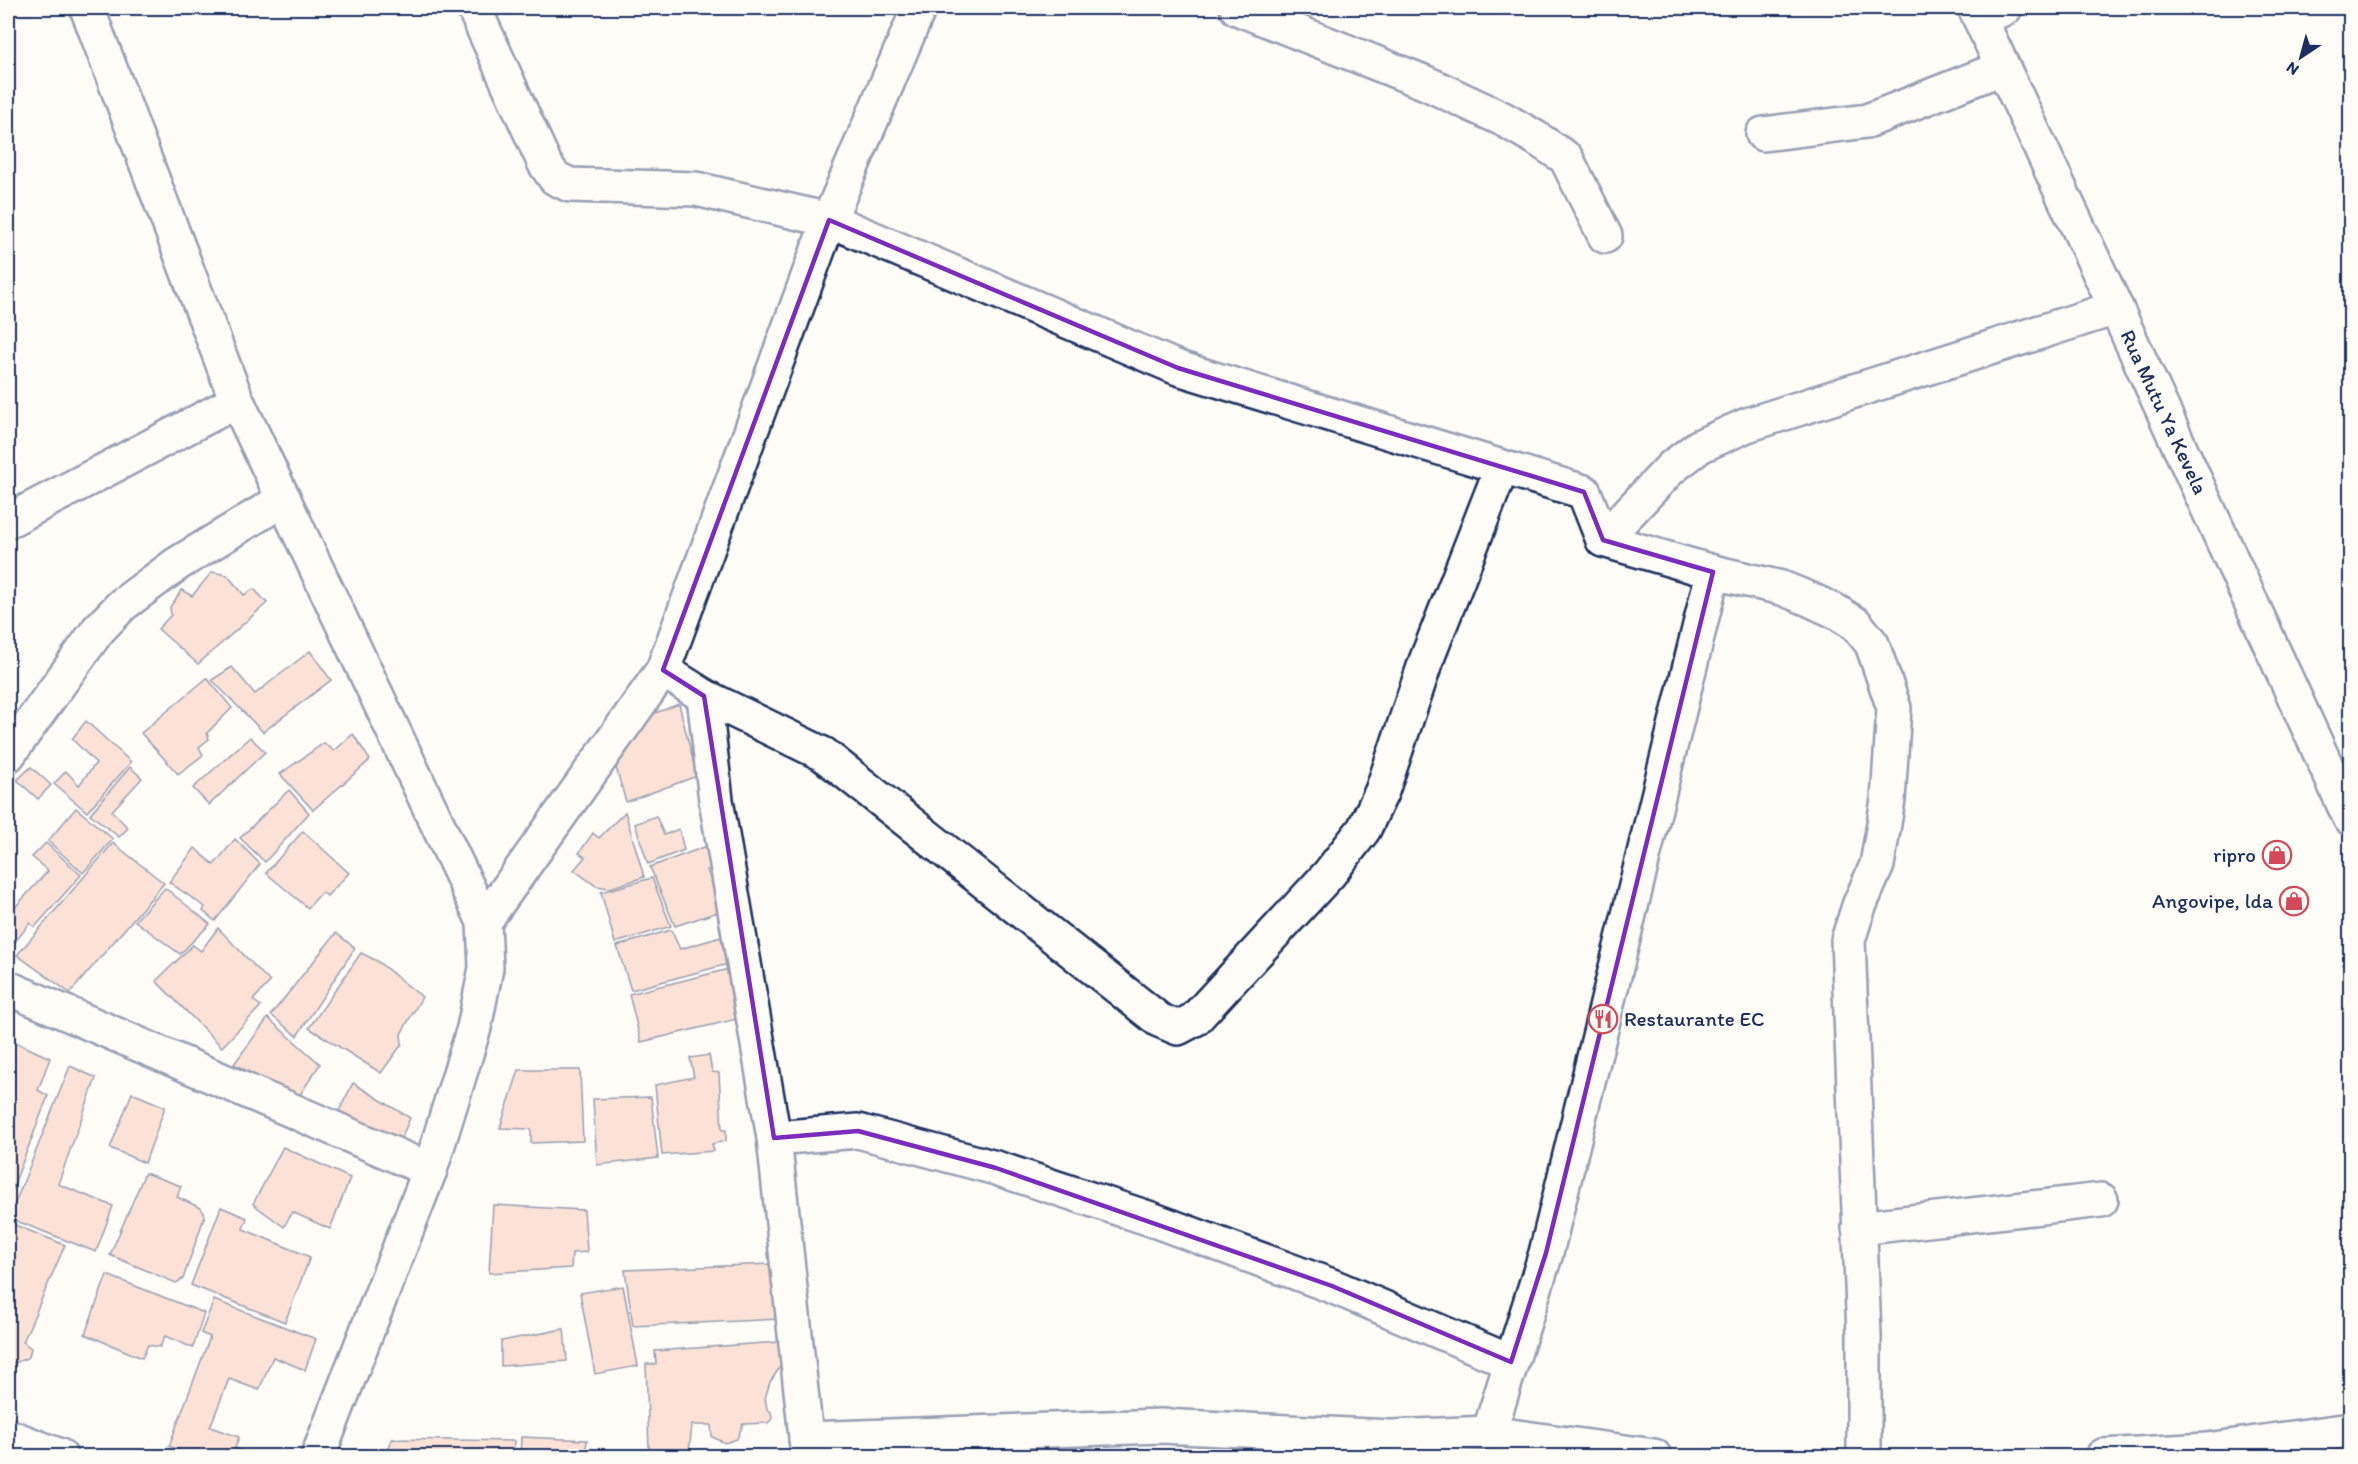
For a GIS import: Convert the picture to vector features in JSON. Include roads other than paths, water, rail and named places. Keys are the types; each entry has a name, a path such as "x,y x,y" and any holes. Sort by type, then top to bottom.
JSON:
{"street":[{"path":"87,8 237,401 484,922 486,968 474,1029 430,1170 318,1456"},
{"path":"474,8 545,164 555,178 570,185 696,189 829,220 1178,368 1584,492 1603,540"},
{"path":"484,922 663,670 829,220 919,8"},
{"path":"1237,8 1425,83 1503,119 1536,138 1566,158 1605,236"},
{"name":"Rua Mutu Ya Kevela","path":"1987,11 2002,68 2116,308 2350,818"},
{"path":"1763,134 1867,120 2002,68"},
{"path":"1603,540 1671,468 1700,446 1747,425 2116,308"},
{"path":"8,521 237,401"},
{"path":"663,670 704,696 824,754 1159,1020 1178,1028 1195,1019 1329,874 1364,829 1382,791 1426,661 1502,467"},
{"path":"8,755 98,630 122,605 177,564 284,499"},
{"path":"1603,540 1713,572 1782,588 1835,611 1856,624 1872,644 1894,708 1888,800 1877,865 1859,906 1848,940 1864,1335 1864,1456"},
{"path":"1489,1432 1546,1253 1713,572"},
{"path":"704,696 716,800 774,1138 807,1448 1161,1426 1392,1437 1489,1432 1654,1456"},
{"path":"8,988 430,1170"},
{"path":"774,1138 858,1131 996,1168 1151,1220 1332,1286 1511,1362"},
{"path":"1859,1228 2101,1200"},
{"path":"2103,1456 2207,1450 2350,1430"},
{"path":"8,1436 60,1456"}],"place":[{"name":"ripro","path":"2277,855"},
{"name":"Angovipe, lda","path":"2294,901"},
{"name":"Restaurante EC","path":"1603,1019"}]}
